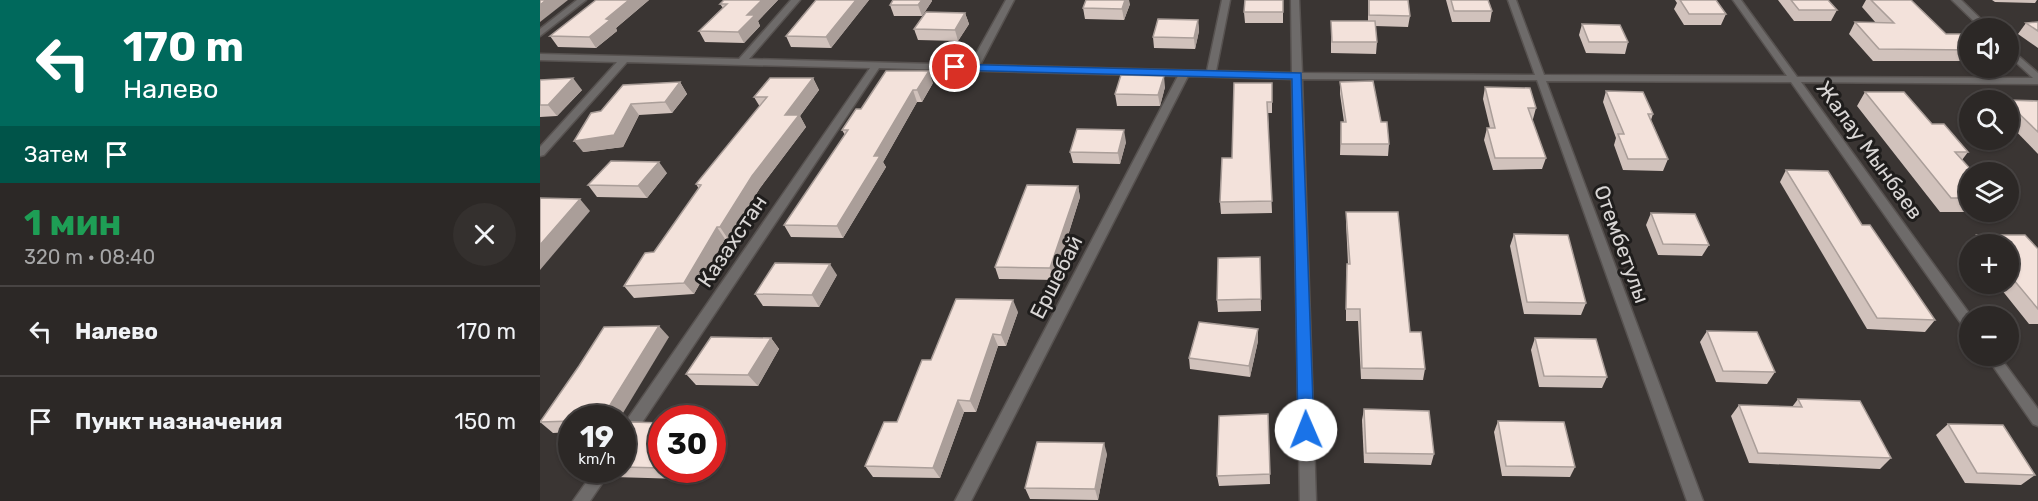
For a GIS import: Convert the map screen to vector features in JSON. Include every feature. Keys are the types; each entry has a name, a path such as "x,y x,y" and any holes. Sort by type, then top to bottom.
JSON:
{"street":[{"path":"540,33 582,0"},
{"path":"742,62 796,0"},
{"path":"974,67 1010,0"},
{"path":"1210,73 1226,0"},
{"path":"1295,0 1308,501"},
{"name":"Отембетулы","path":"1512,0 1695,501"},
{"name":"Жалау Мынбаев","path":"1737,0 1959,310"},
{"path":"1956,0 1975,18"},
{"path":"540,57 1297,76 2038,80"},
{"path":"540,153 625,59"},
{"path":"2019,61 2038,80"},
{"name":"Казахстан","path":"636,419 877,65"},
{"name":"Ершебай","path":"963,501 1185,72"},
{"path":"1999,366 2038,420"},
{"path":"581,501 594,483"}],"building":[{"path":"596,0 629,0 589,37 550,36"},
{"path":"724,0 762,0 747,15 755,15 738,32 699,31 727,4 720,4"},
{"path":"816,0 856,0 826,37 786,36"},
{"path":"893,0 922,0 918,5 890,5"},
{"path":"1086,0 1125,0 1122,9 1083,8"},
{"path":"1245,0 1283,0 1283,12 1244,12"},
{"path":"1369,0 1408,0 1410,16 1369,15"},
{"path":"1451,0 1488,0 1492,11 1454,11"},
{"path":"1680,0 1716,0 1726,14 1689,14"},
{"path":"1791,0 1828,0 1837,10 1799,10"},
{"path":"1871,0 1911,0 1946,34 1959,34 1959,50 1879,49 1855,22 1894,23"},
{"path":"926,12 965,13 955,30 914,29"},
{"path":"1158,19 1198,20 1194,38 1153,37"},
{"path":"1331,21 1375,21 1377,42 1332,42"},
{"path":"2038,22 2038,31 2026,23"},
{"path":"1582,24 1620,25 1628,42 1589,42"},
{"path":"886,71 929,71 917,90 913,90 874,156 880,156 837,226 784,225 848,130 842,130 856,109 861,109"},
{"path":"1121,75 1164,76 1158,95 1115,94"},
{"path":"573,78 548,105 540,105 540,80"},
{"path":"770,78 813,78 785,115 799,115 752,176 720,227 717,227 684,283 624,286 645,253 654,252 701,185 696,184 767,97 754,97"},
{"path":"1373,81 1381,122 1387,122 1389,144 1341,144 1341,122 1346,122 1340,82"},
{"path":"680,82 665,102 631,104 614,135 574,141 591,113 601,111 623,85"},
{"path":"1234,83 1272,83 1272,102 1267,102 1272,201 1220,202 1222,158 1232,158"},
{"path":"1485,87 1530,88 1536,108 1528,108 1546,158 1495,158 1487,128 1495,128"},
{"path":"1606,91 1643,92 1653,114 1648,114 1668,159 1628,159 1618,134 1624,134"},
{"path":"1865,92 1904,92 1932,124 1944,124 1959,142 1959,150 1968,152 1955,152 1964,162 1959,162 1959,198 1951,198"},
{"path":"2019,100 2038,101 2038,132 2019,114"},
{"path":"1077,129 1124,130 1118,153 1070,152"},
{"path":"611,161 659,162 638,186 588,185"},
{"path":"1786,170 1828,171 1862,225 1870,225 1935,320 1877,318"},
{"path":"1027,185 1078,186 1050,268 995,267"},
{"path":"540,198 580,199 540,245"},
{"path":"1346,212 1398,212 1410,332 1421,332 1425,369 1362,368 1360,309 1346,309 1347,264 1350,264"},
{"path":"1651,213 1695,214 1709,245 1663,244"},
{"path":"1514,234 1568,235 1586,303 1527,302"},
{"path":"2019,235 2025,235 2038,249 2038,309 2019,286"},
{"path":"1260,257 1261,299 1217,300 1218,258"},
{"path":"775,263 830,264 812,295 755,294"},
{"path":"956,299 1013,300 1001,335 993,334 970,401 958,400 933,468 865,466 884,422 897,422 922,360 931,360"},
{"path":"1199,322 1258,329 1249,366 1189,358"},
{"path":"659,326 610,405 558,405 558,421 540,422 579,366 604,327"},
{"path":"1707,331 1757,332 1775,372 1723,371"},
{"path":"711,337 771,338 748,375 686,374"},
{"path":"1535,338 1596,339 1607,377 1544,376"},
{"path":"1798,399 1860,401 1891,458 1758,453 1739,405 1802,407"},
{"path":"1364,409 1429,411 1434,454 1366,453"},
{"path":"1268,414 1270,474 1217,476 1219,416"},
{"path":"1498,421 1564,422 1575,467 1506,466"},
{"path":"636,422 648,423 648,468 636,467"},
{"path":"1948,424 2003,425 2035,475 1977,473"},
{"path":"1037,442 1104,443 1095,489 1025,488"}],"route":[{"path":"955,67 1297,76 1306,430"}]}
